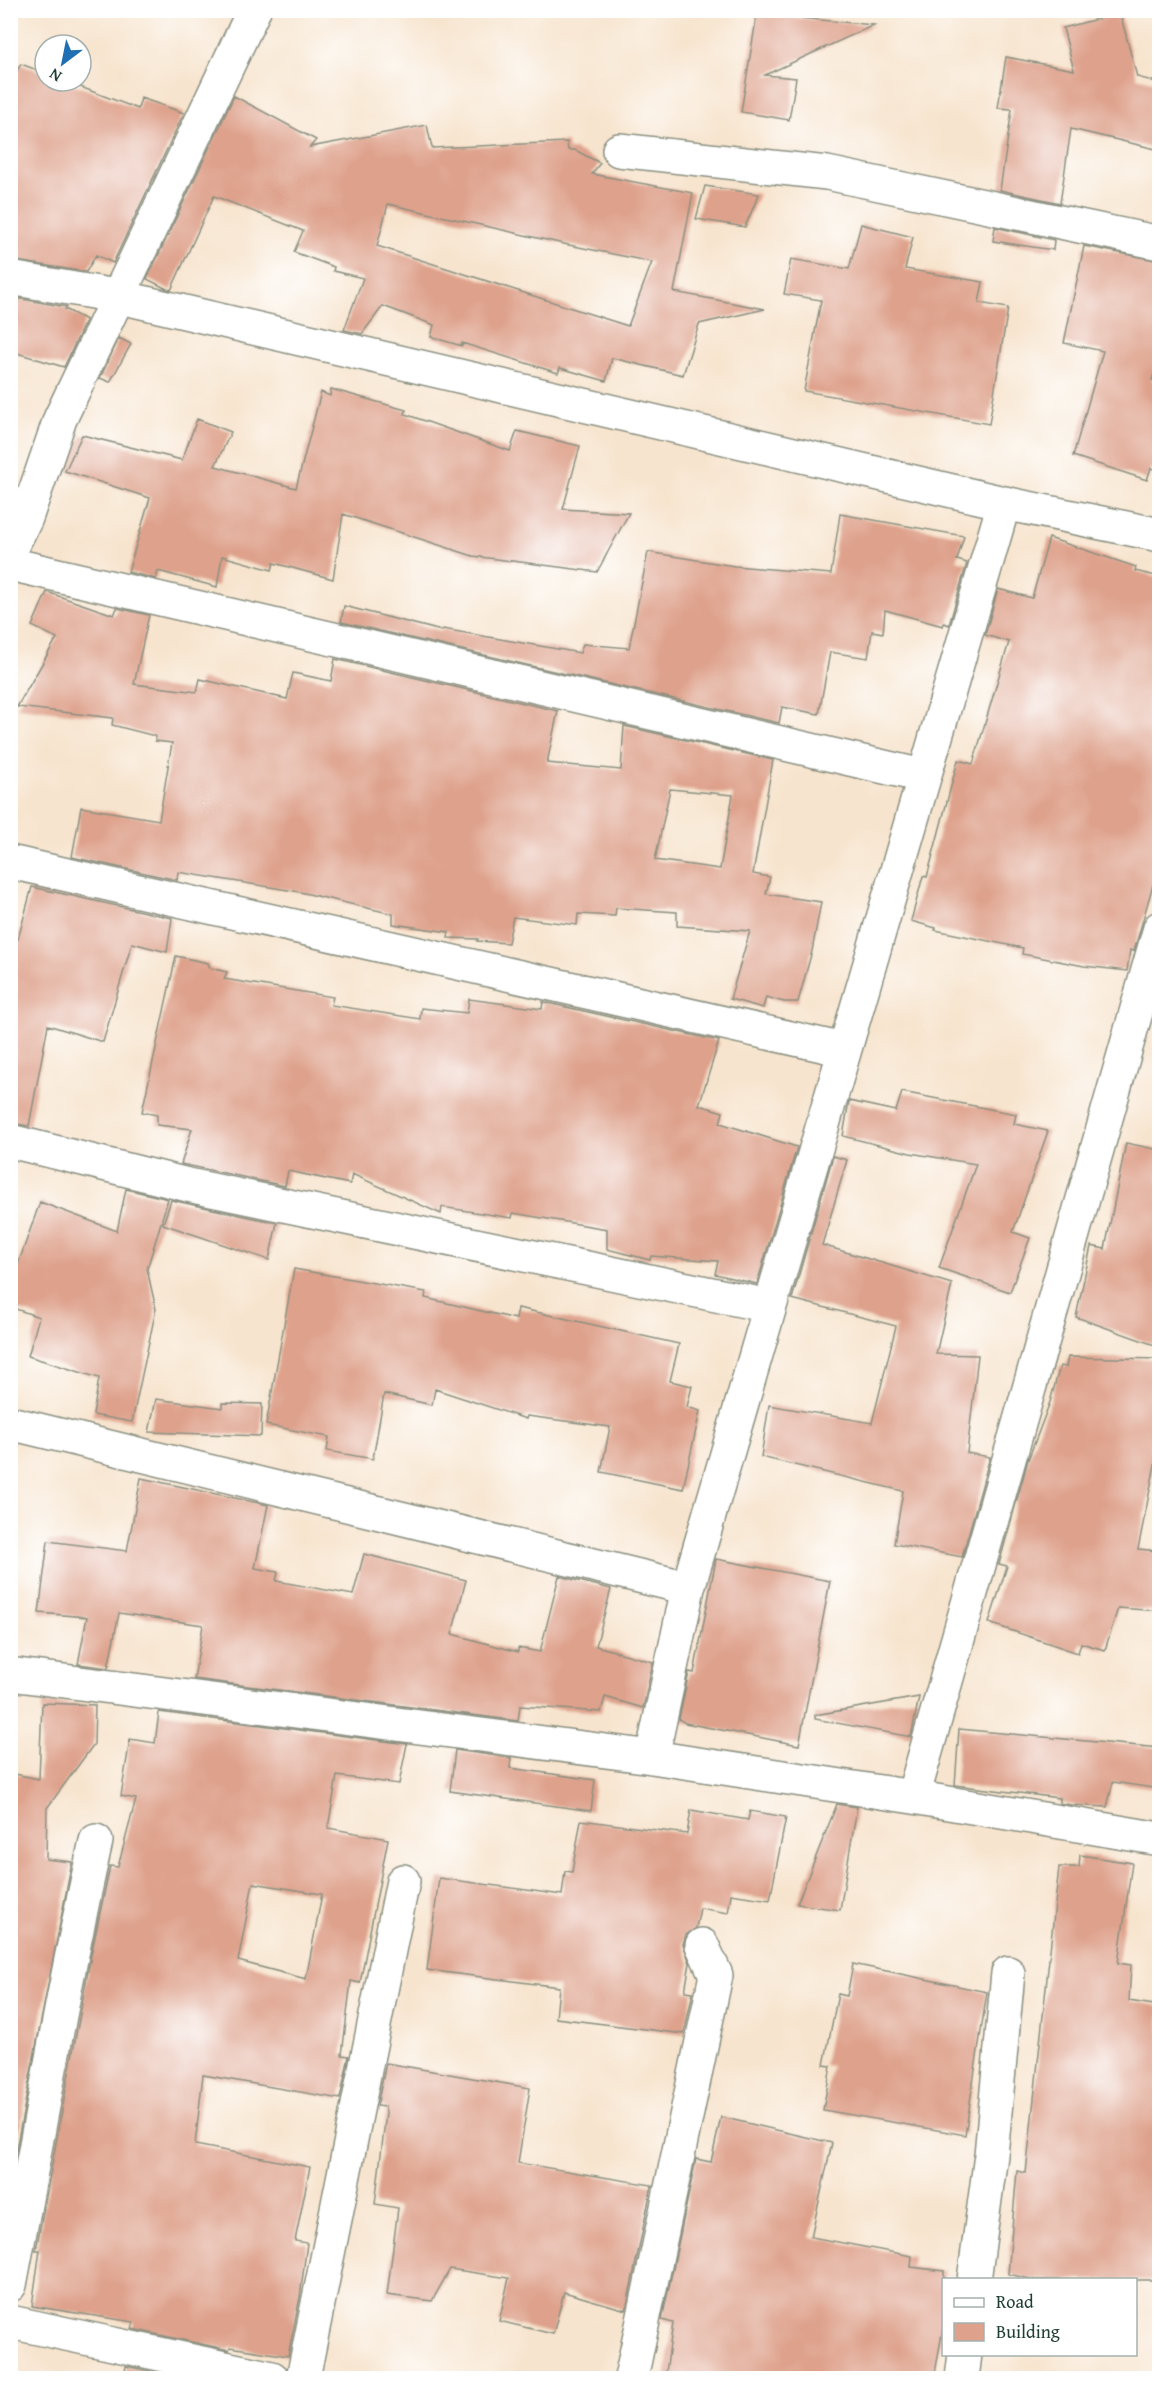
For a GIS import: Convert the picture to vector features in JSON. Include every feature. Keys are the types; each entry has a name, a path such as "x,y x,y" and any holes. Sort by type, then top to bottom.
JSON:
{"street":[{"path":"10,550 27,518 60,419 116,296 254,10"},
{"path":"619,150 827,173 1160,243"},
{"path":"10,278 116,296 1004,503 1160,535"},
{"path":"652,1757 688,1588 1004,503"},
{"path":"10,564 923,776"},
{"path":"10,862 844,1050"},
{"path":"913,1797 1160,928"},
{"path":"10,1141 188,1185 769,1306"},
{"path":"10,1423 688,1588"},
{"path":"10,1674 652,1757 913,1797 1160,1839"},
{"path":"10,2285 59,2027 69,1961 96,1841"},
{"path":"303,2379 403,1881"},
{"path":"631,2379 716,1975 702,1945"},
{"path":"974,2278 991,2155 1008,1973"},
{"path":"10,2322 272,2379"},
{"path":"962,2379 965,2356"}],"building":[{"path":"1120,13 1137,77 1160,83 1160,150 1071,129 1060,203 1000,190 1012,109 998,108 1006,57 1074,70 1063,28"},
{"path":"757,14 874,25 765,75 796,78 789,120 741,112"},
{"path":"21,64 33,68 33,93 93,92 138,109 141,98 184,113 113,263 96,255 86,272 10,260 10,82"},
{"path":"234,96 316,140 310,147 427,125 432,148 567,142 568,150 575,150 600,163 592,174 693,193 674,292 765,309 699,324 683,375 612,358 606,381 560,368 558,373 462,343 462,346 431,337 434,325 383,306 362,334 344,330 363,278 333,271 334,267 294,252 303,231 214,196 171,290 147,279","holes":["388,204 652,262 628,326 377,246"]},
{"path":"705,186 759,194 745,227 696,219"},
{"path":"861,224 913,237 905,269 983,282 979,303 1008,308 989,424 804,391 821,300 784,294 791,259 849,269"},
{"path":"995,227 1054,240 1053,250 993,241"},
{"path":"1084,246 1160,261 1160,355 1152,380 1160,383 1160,471 1151,468 1147,480 1073,456 1103,351 1064,343"},
{"path":"10,297 67,307 65,309 86,320 64,367 10,351"},
{"path":"119,338 131,344 110,382 100,378"},
{"path":"331,389 406,410 405,414 510,451 517,431 580,446 563,509 629,513 597,572 473,556 343,514 333,579 274,563 272,570 222,556 217,587 158,571 156,579 128,572 150,498 65,471 82,435 182,460 197,419 231,432 215,466 296,488 321,392 330,396"},
{"path":"840,514 964,536 957,560 967,563 949,625 944,623 943,626 885,610 883,633 872,631 868,658 830,652 819,714 782,707 779,723 341,622 344,606 442,631 443,629 580,653 583,644 629,648 648,552 734,566 831,574"},
{"path":"1049,538 1136,567 1135,571 1160,577 1160,860 1134,951 1130,950 1127,971 1084,966 1022,954 1023,948 935,930 936,928 911,921 923,876 927,877 958,760 973,764 1009,642 985,635 998,589 1032,598"},
{"path":"47,592 114,615 117,608 149,615 134,684 197,692 200,679 287,699 293,673 331,681 335,659 558,711 547,763 621,770 624,726 773,760 753,874 770,877 766,894 821,902 812,951 798,1002 784,1002 766,997 763,1008 730,999 750,931 677,926 677,912 616,908 615,916 578,914 577,925 513,917 508,943 477,941 478,939 448,938 449,932 393,924 393,914 300,892 178,872 177,880 72,857 81,807 159,820 172,743 155,741 155,736 112,725 113,718 17,707 57,638 32,626","holes":["670,789 733,795 720,869 655,860"]},
{"path":"32,887 172,918 167,952 132,943 103,1042 48,1025 29,1126 10,1123 10,937 18,939"},
{"path":"176,956 208,963 210,968 227,972 224,979 333,997 331,1005 420,1019 421,1008 467,1013 469,999 542,1009 543,1002 719,1041 699,1105 723,1112 720,1123 797,1147 757,1284 715,1274 718,1261 651,1256 650,1260 607,1249 607,1229 513,1213 512,1218 442,1207 441,1214 352,1174 350,1184 288,1171 285,1186 181,1164 192,1129 157,1125 157,1115 142,1112"},
{"path":"902,1092 1016,1114 1014,1124 1048,1131 1013,1232 1030,1238 1010,1292 939,1268 976,1164 910,1153 843,1136 849,1101 896,1111"},
{"path":"1126,1143 1160,1150 1160,1347 1076,1317 1091,1246 1105,1249"},
{"path":"833,1156 847,1160 822,1245 952,1284 936,1354 978,1355 967,1453 990,1457 962,1557 894,1544 903,1491 761,1457 769,1405 872,1423 896,1326 792,1299"},
{"path":"126,1189 168,1199 147,1269 156,1309 132,1422 93,1415 99,1378 28,1356 39,1317 10,1307 10,1287 40,1202 117,1231"},
{"path":"171,1200 277,1223 269,1260 163,1224"},
{"path":"294,1269 426,1292 425,1298 516,1319 518,1308 679,1344 670,1381 692,1386 687,1407 700,1411 683,1489 601,1472 610,1427 527,1416 526,1419 435,1389 432,1405 384,1394 373,1459 327,1451 329,1437 266,1425"},
{"path":"1068,1357 1160,1359 1160,1440 1138,1549 1160,1551 1160,1611 1118,1608 1105,1650 1081,1643 1078,1653 989,1623 1007,1566 999,1564 1028,1460 1050,1402 1060,1366 1066,1367"},
{"path":"156,1399 222,1408 222,1403 262,1404 261,1436 149,1432"},
{"path":"141,1478 268,1505 255,1568 278,1572 276,1581 353,1595 364,1554 466,1580 452,1634 518,1652 518,1648 540,1652 559,1576 611,1589 596,1646 653,1662 643,1708 605,1697 601,1712 520,1706 518,1721 194,1679 203,1625 119,1613 108,1668 78,1664 87,1617 39,1613 48,1541 127,1551"},
{"path":"716,1559 830,1581 799,1745 685,1723 679,1719 689,1672 694,1673"},
{"path":"919,1697 911,1737 815,1719 815,1715"},
{"path":"42,1703 95,1705 94,1744 47,1808 46,1859 72,1862 10,2180 10,1773 39,1779"},
{"path":"159,1712 407,1744 399,1784 337,1776 328,1828 388,1839 360,1983 351,1981 342,2055 349,2056 340,2099 203,2075 195,2145 310,2167 295,2241 307,2243 300,2297 288,2356 230,2347 229,2350 132,2329 134,2322 32,2306 40,2250 36,2250 91,1955 110,1866 118,1867 136,1799 121,1796 130,1739 155,1743","holes":["253,1883 322,1894 306,1979 238,1961"]},
{"path":"959,1729 1160,1748 1160,1789 1113,1782 1107,1807 1071,1805 1059,1803 1059,1798 955,1785"},
{"path":"455,1750 511,1758 510,1768 595,1780 591,1811 450,1791"},
{"path":"837,1804 857,1807 840,1910 797,1904"},
{"path":"691,1810 748,1820 750,1811 786,1817 770,1900 731,1894 728,1913 700,1908 696,1928 686,1935 683,1944 690,1963 685,1991 693,1992 684,2034 556,2018 559,1987 427,1970 439,1878 562,1895 565,1871 572,1872 581,1820 687,1834"},
{"path":"1080,1855 1132,1863 1118,1963 1131,1965 1129,2001 1160,2006 1160,2280 1026,2278 1008,2274 1017,2171 1026,2173 1059,1867 1079,1867"},
{"path":"853,1964 987,1992 965,2135 823,2110 831,2066 824,2065 838,1994 847,1996"},
{"path":"386,2063 530,2088 518,2163 652,2185 626,2310 564,2292 553,2334 499,2321 509,2278 450,2269 432,2301 387,2295 398,2208 375,2204 386,2113 385,2107 377,2106"},
{"path":"721,2117 832,2143 811,2237 912,2256 911,2267 944,2271 942,2333 934,2379 665,2379 673,2323 662,2320 696,2159 711,2162"},
{"path":"126,2366 185,2379 123,2379"}]}
